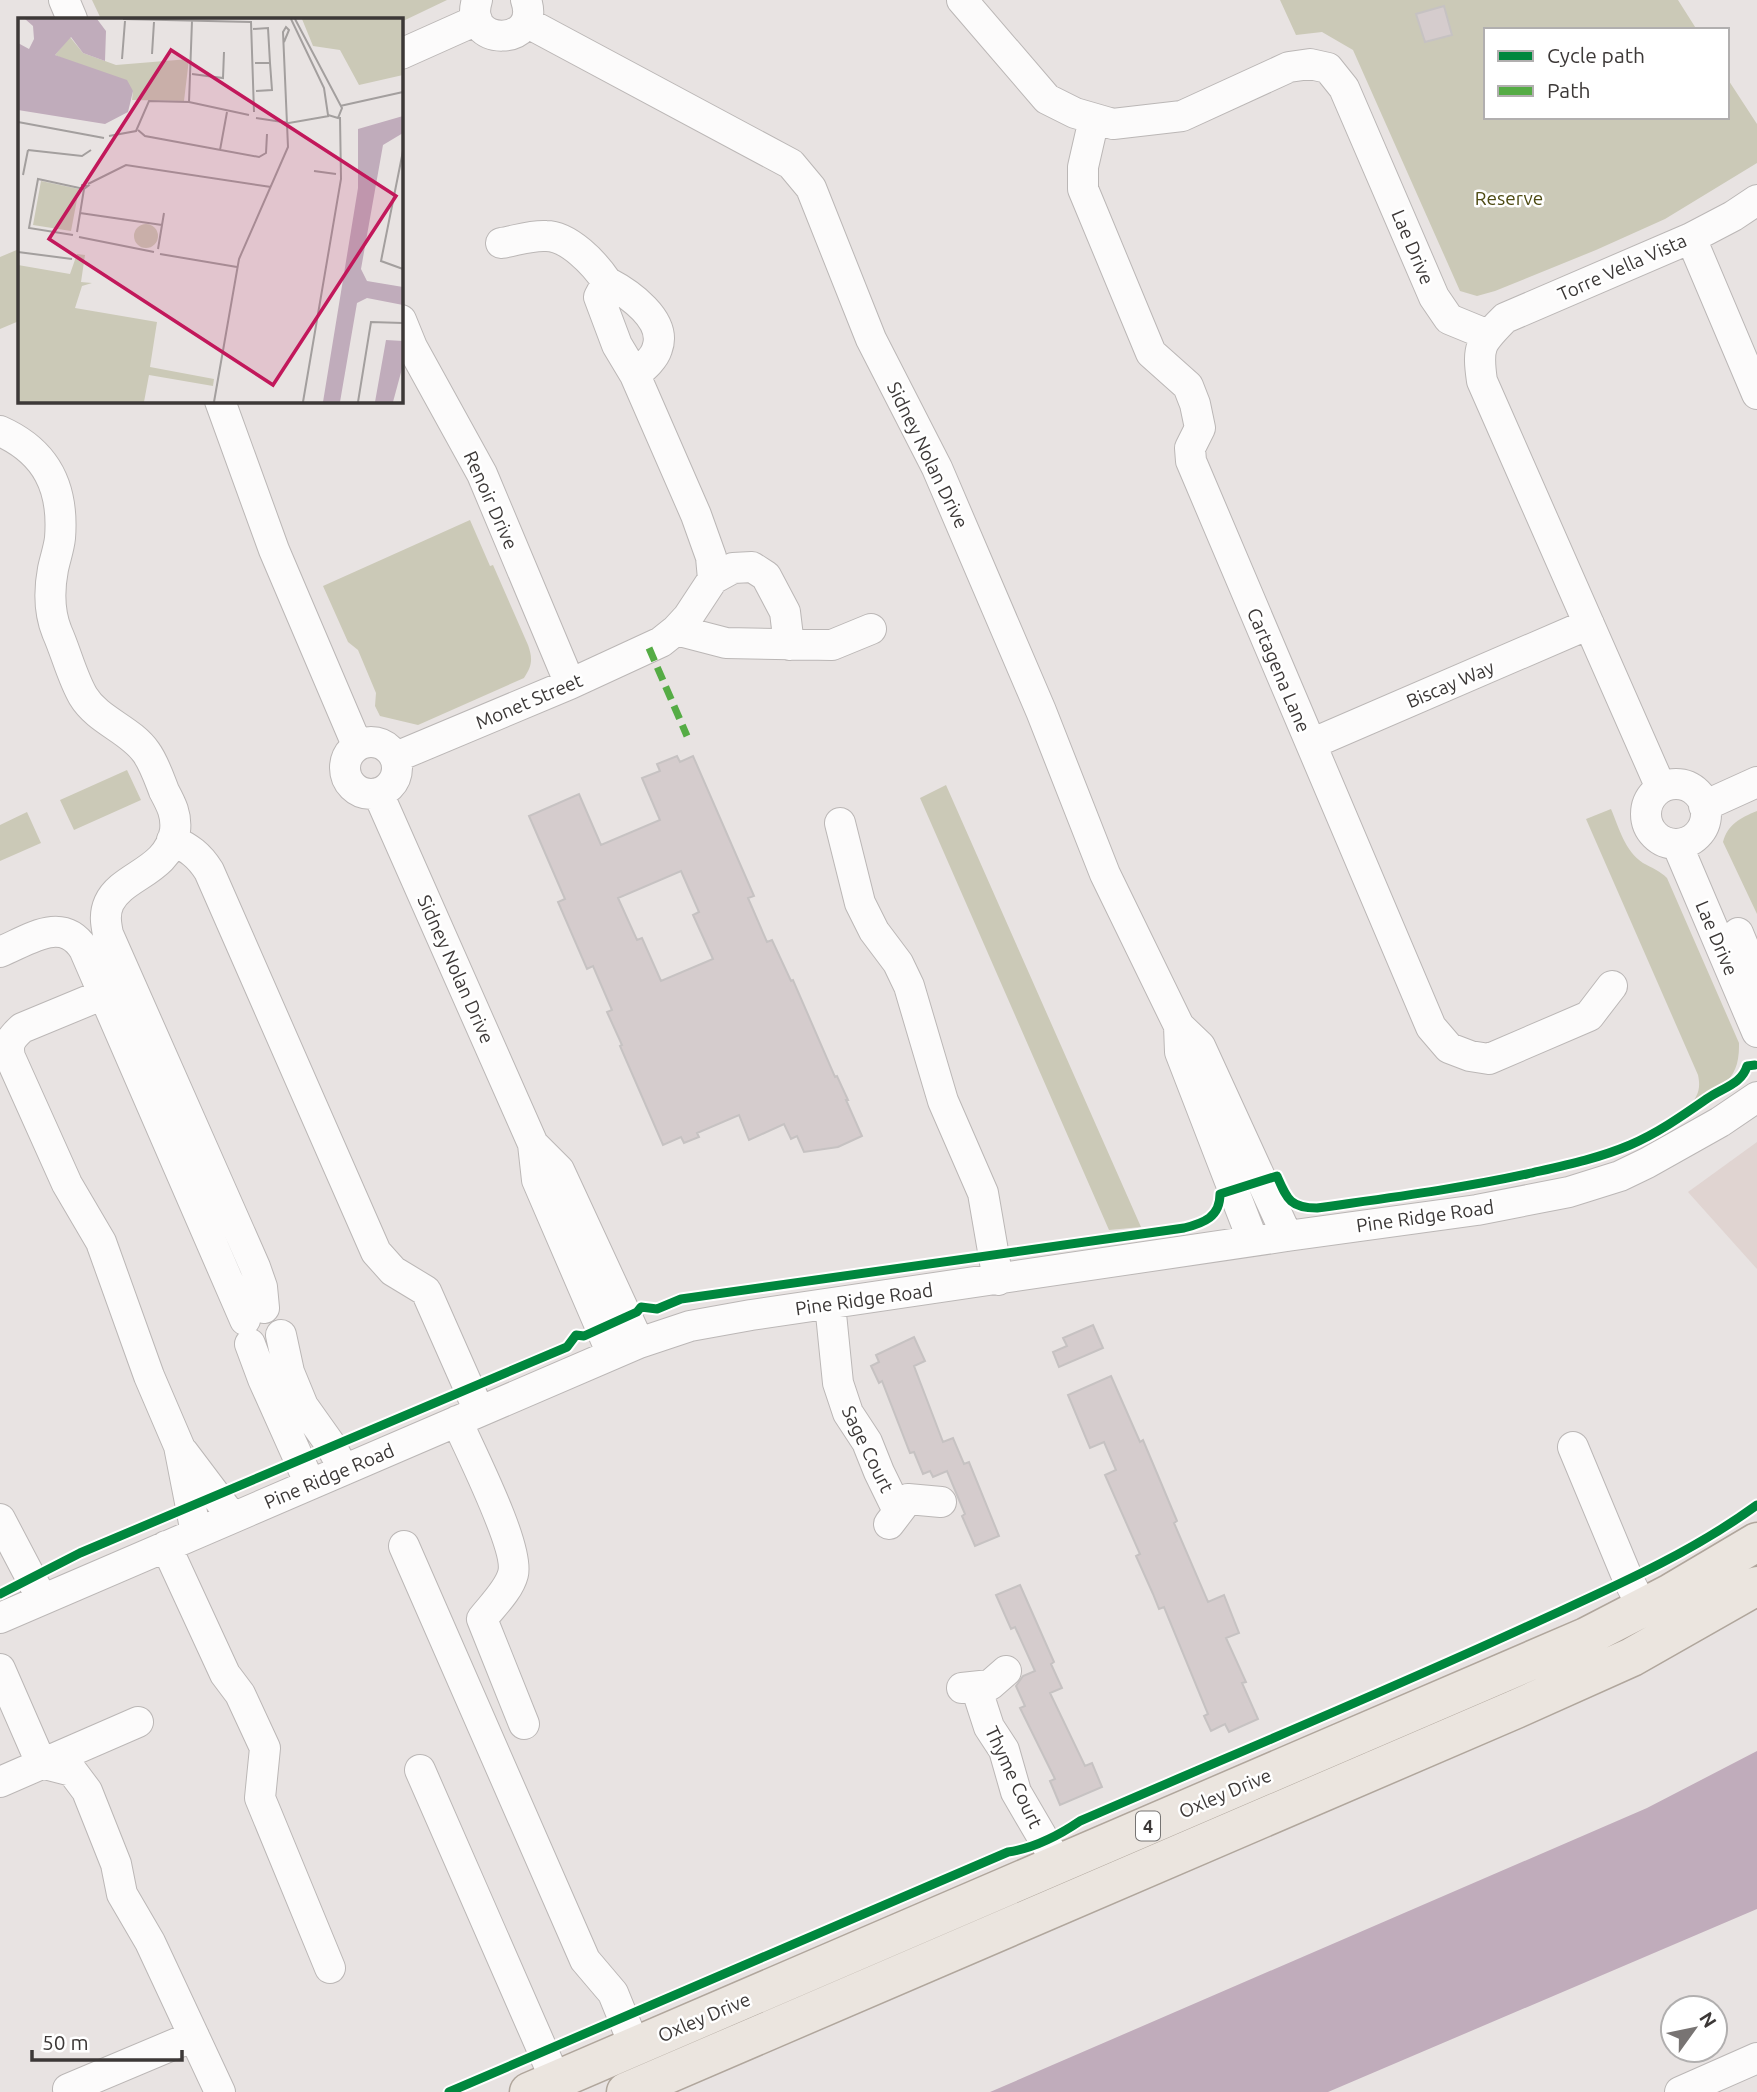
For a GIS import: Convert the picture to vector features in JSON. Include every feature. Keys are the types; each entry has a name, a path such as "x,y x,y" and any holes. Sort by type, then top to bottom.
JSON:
{"main road":[{"name":"Oxley Drive","path":"543,2086 1543,1656 1643,1608 1757,1542"},
{"name":"Oxley Drive","path":"626,2092 1551,1694 1632,1657 1757,1586"}],"street":[{"path":"64,0 72,18"},
{"name":"Lae Drive","path":"961,3 1047,99 1074,113 1114,124 1182,116 1289,67 1310,64 1328,68 1344,88 1434,297 1449,319 1488,335"},
{"path":"402,53 477,10 488,33 496,36 514,34 526,11"},
{"name":"Sidney Nolan Drive","path":"526,11 791,164 811,188 871,340 937,468 1041,711 1105,874 1179,1026 1200,1046 1286,1236"},
{"name":"Cartagena Lane","path":"1094,118 1083,167 1083,189 1151,353 1188,386 1200,428 1190,448 1191,461 1431,1027 1450,1048 1470,1056 1489,1059 1589,1016 1612,986"},
{"name":"Torre Vella Vista","path":"1488,335 1505,318 1690,238 1757,200"},
{"path":"501,243 548,235 576,248 598,268 607,282 630,294 643,307 658,330 658,348 649,362 635,375"},
{"path":"1690,238 1757,394"},
{"path":"607,282 599,297 603,313 617,345 635,375 696,515 711,557 713,579"},
{"name":"Renoir Drive","path":"402,322 412,346 482,474 570,684"},
{"path":"1488,335 1478,355 1482,381 1661,788"},
{"path":"220,402 275,550 357,745"},
{"path":"0,431 21,440 40,458 54,483 60,510 60,540 50,596 53,620 83,696 101,716 146,752 175,813 170,848 109,902 105,917 107,934 255,1267 261,1287 253,1324"},
{"path":"668,636 713,579 733,568 752,567 766,576 785,612 789,645"},
{"name":"Biscay Way","path":"1311,744 1589,624"},
{"path":"668,636 726,643 832,645 871,629"},
{"name":"Monet Street","path":"396,757 570,684 668,636"},
{"path":"379,742 396,757 398,766 393,783 378,793 362,792 349,782 346,758 357,745 379,742"},
{"path":"1704,806 1757,782"},
{"path":"1670,785 1687,786 1695,791 1704,806 1705,822 1687,841 1667,843 1658,839 1647,822 1648,803 1661,788 1670,785"},
{"name":"Sidney Nolan Drive","path":"378,793 533,1144 537,1180 626,1348"},
{"path":"840,823 860,903 874,931 898,963 909,986 943,1101 983,1193 998,1280"},
{"path":"172,840 201,858 209,871 376,1251 393,1271 426,1291 511,1546 513,1574 482,1619 524,1724"},
{"name":"Lae Drive","path":"1687,841 1757,979"},
{"name":"Lae Drive","path":"1687,841 1757,1032"},
{"path":"0,952 49,931 65,931 76,937 84,949 253,1324 263,1379 310,1484"},
{"path":"104,994 22,1028 12,1037 8,1046 10,1057 67,1184 101,1242 149,1376 179,1446 197,1533"},
{"name":"Sidney Nolan Drive","path":"1179,1026 1180,1052 1253,1241"},
{"name":"Pine Ridge Road","path":"0,1618 626,1348 690,1325 1477,1210 1569,1192 1619,1177 1710,1128 1757,1097"},
{"name":"Sage Court","path":"830,1304 838,1383 848,1413 867,1442 893,1517 908,1499 941,1502"},
{"path":"253,1324 278,1315 282,1322 281,1335 289,1372 303,1406 330,1444 344,1470"},
{"path":"179,1446 232,1517"},
{"path":"1573,1447 1628,1579 1643,1608"},
{"path":"0,1519 42,1599"},
{"path":"166,1546 225,1674 240,1694 265,1748 260,1798 330,1968"},
{"path":"404,1546 585,1959 613,1993 635,2047"},
{"path":"0,1669 41,1763"},
{"name":"Thyme Court","path":"1006,1671 990,1685 969,1688 1004,1750 1016,1792 1058,1864"},
{"path":"0,1782 138,1723"},
{"path":"41,1763 72,1770 88,1791 116,1864 122,1894 150,1942 220,2092"},
{"path":"420,1770 543,2086"},
{"path":"68,2089 194,2036"},
{"path":"1680,2092 1757,2058"}],"shaded area":[{"path":"1757,1142 1757,1269 1688,1192"},
{"path":"1757,1751 1757,1909 1328,2092 990,2092 1647,1808"}],"green space":[{"path":"92,0 447,0 402,22 402,18 101,18"},
{"name":"Reserve","path":"1280,0 1678,0 1696,28 1484,28 1484,119 1729,119 1729,81 1757,124 1757,163 1665,219 1596,250 1477,296 1460,291 1353,50 1322,32 1296,35"},
{"path":"18,249 18,321 0,329 0,257"},
{"path":"470,520 528,645 531,658 529,670 524,678 418,725 380,716 375,706 376,693 358,650 348,642 323,586"},
{"path":"127,770 141,800 74,830 60,800"},
{"path":"946,785 1141,1227 1109,1230 920,798"},
{"path":"1611,809 1623,839 1632,852 1643,863 1667,878 1739,1043 1732,1076 1689,1107 1698,1092 1698,1075 1586,819"},
{"path":"1757,811 1757,914 1723,842 1736,822"},
{"path":"27,812 41,843 0,861 0,825"}],"building":[{"path":"1444,6 1452,35 1425,42 1416,14"},
{"path":"677,756 680,762 693,756 754,896 748,898 767,942 772,940 791,981 793,980 862,1136 838,1147 804,1152 797,1136 791,1139 784,1124 749,1140 739,1115 697,1133 699,1137 684,1143 681,1137 663,1145 620,1046 622,1045 607,1012 612,1010 593,966 587,969 558,902 565,899 529,816 579,794 601,845 660,820 642,778 660,771 657,764","holes":["681,871 699,912 693,915 713,959 661,981 642,938 637,940 618,898"]},
{"path":"1093,1325 1103,1348 1059,1367 1053,1352 1067,1346 1063,1338"},
{"path":"914,1337 925,1361 914,1366 943,1442 953,1438 964,1464 969,1462 999,1536 975,1546 947,1471 933,1477 930,1471 923,1474 914,1452 910,1453 882,1381 879,1383 871,1366 879,1362 876,1355"},
{"path":"1111,1376 1140,1442 1143,1440 1177,1521 1174,1523 1208,1602 1224,1595 1239,1633 1226,1638 1246,1682 1242,1683 1258,1719 1229,1732 1225,1724 1211,1731 1204,1716 1208,1714 1164,1607 1159,1609 1136,1556 1140,1554 1105,1475 1116,1470 1104,1442 1090,1448 1068,1395"},
{"path":"1020,1585 1054,1662 1051,1664 1062,1688 1050,1693 1085,1766 1092,1763 1102,1787 1060,1805 1050,1781 1055,1779 1020,1708 1025,1706 1016,1686 1023,1676 1035,1671 1015,1627 1011,1629 996,1595"}],"marked path":[{"path":"649,648 687,736"}],"cycle path":[{"path":"0,1594 80,1553 567,1347 576,1335 584,1336 637,1312 641,1307 657,1309 681,1299 1184,1228 1210,1218 1217,1208 1220,1194 1277,1176 1291,1201 1308,1208 1317,1208 1449,1189 1527,1174 1592,1158 1640,1140 1736,1081 1747,1066 1755,1065"},
{"path":"449,2092 1008,1852 1046,1841 1080,1821 1472,1651 1646,1571 1703,1540 1757,1505"}]}
